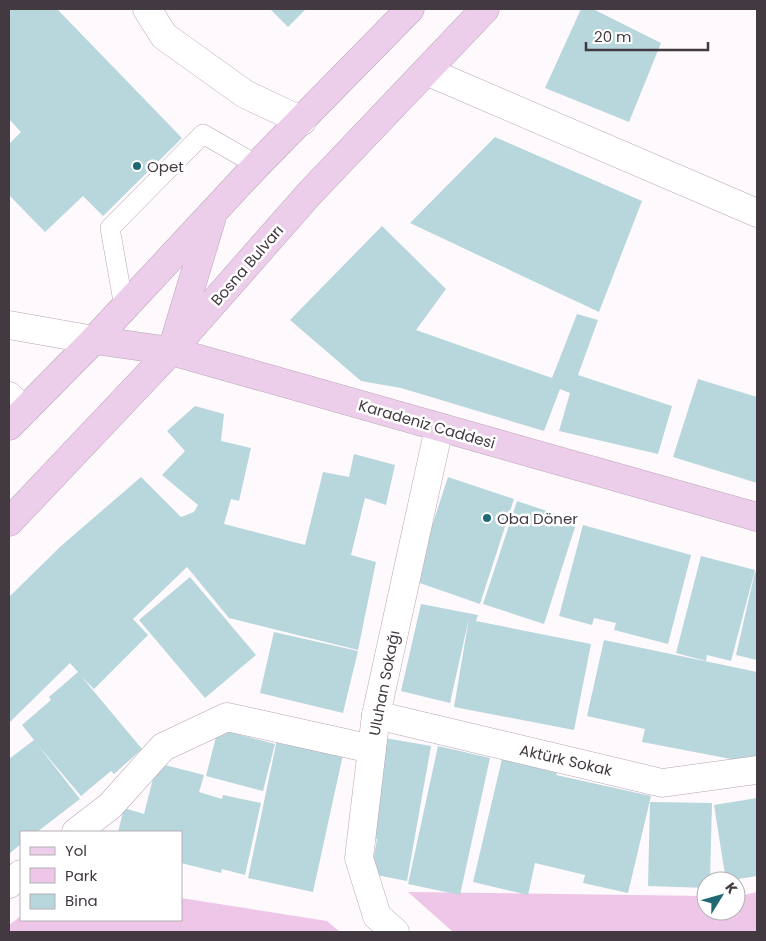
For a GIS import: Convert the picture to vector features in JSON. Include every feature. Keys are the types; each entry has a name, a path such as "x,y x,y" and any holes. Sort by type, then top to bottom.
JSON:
{"main road":[{"path":"14,411 94,340 257,165 410,9"},
{"name":"Bosna Bulvarı","path":"9,522 171,351 309,194 485,9"},
{"path":"171,351 214,211"},
{"name":"Karadeniz Caddesi","path":"94,340 171,351 757,517"}],"street":[{"path":"148,9 164,36 244,94 302,121"},
{"path":"426,71 757,213"},
{"path":"9,325 94,340"},
{"name":"Uluhan Sokağı","path":"395,932 377,916 359,858 376,715 439,428"},
{"name":"Aktürk Sokak","path":"376,715 662,783 757,770"},
{"path":"77,831 110,806 163,748 227,717 372,749"},
{"path":"9,884 20,875"}],"lane":[{"path":"124,306 110,228 203,134 257,165"}],"green space":[{"path":"408,892 696,896 696,921 746,921 746,895 757,892 757,932 453,932"},
{"path":"182,898 327,921 340,932 9,932 9,925 20,917 20,921 182,921"}],"building":[{"path":"9,9 57,9 182,138 103,216 83,196 45,232 9,195 9,144 21,132 9,119"},
{"path":"270,9 306,9 288,27"},
{"path":"581,9 593,9 661,43 629,122 545,88"},
{"path":"495,137 642,201 599,312 410,223"},
{"path":"382,226 446,289 416,330 552,378 577,314 598,320 578,375 672,406 658,454 559,431 570,393 560,389 544,431 401,388 361,381 290,320"},
{"path":"698,379 757,397 757,483 673,457"},
{"path":"195,406 224,414 221,441 251,448 239,501 231,499 224,524 305,545 323,472 349,477 354,454 395,465 386,505 365,498 351,555 376,562 358,650 229,618 187,567 133,619 148,635 94,689 81,676 142,749 114,774 111,771 81,796 37,744 80,799 38,831 20,831 20,845 9,854 9,759 34,740 22,725 51,700 49,697 78,672 70,663 9,723 9,597 61,546 141,477 181,517 194,512 198,505 162,475 185,451 167,431"},
{"path":"448,477 514,499 480,604 414,581"},
{"path":"517,501 577,521 544,624 483,604"},
{"path":"583,525 691,555 668,644 614,630 616,623 594,618 592,625 559,616"},
{"path":"701,556 755,570 731,661 707,655 706,661 676,653"},
{"path":"755,572 757,573 757,660 736,655"},
{"path":"190,577 256,655 205,698 139,620"},
{"path":"421,604 478,615 476,621 591,644 574,730 454,707 469,618 450,703 401,691"},
{"path":"274,632 358,651 343,713 260,693"},
{"path":"604,640 757,672 757,764 642,742 645,729 587,716"},
{"path":"218,729 275,744 263,791 206,776"},
{"path":"278,735 344,750 313,892 248,878"},
{"path":"385,738 431,746 407,881 371,874 377,839 367,837"},
{"path":"438,746 490,758 460,895 408,884"},
{"path":"502,759 557,773 556,775 651,796 628,893 583,883 585,875 535,863 528,895 473,882"},
{"path":"157,763 204,775 199,792 222,799 223,795 261,803 245,875 222,869 221,873 182,863 182,831 118,831 124,808 144,814"},
{"path":"757,798 757,876 746,878 746,871 724,871 714,805"},
{"path":"650,802 712,803 710,871 696,871 696,888 648,886"}],"place":[{"name":"Opet","path":"137,166"},
{"name":"Oba Döner","path":"487,518"}]}
